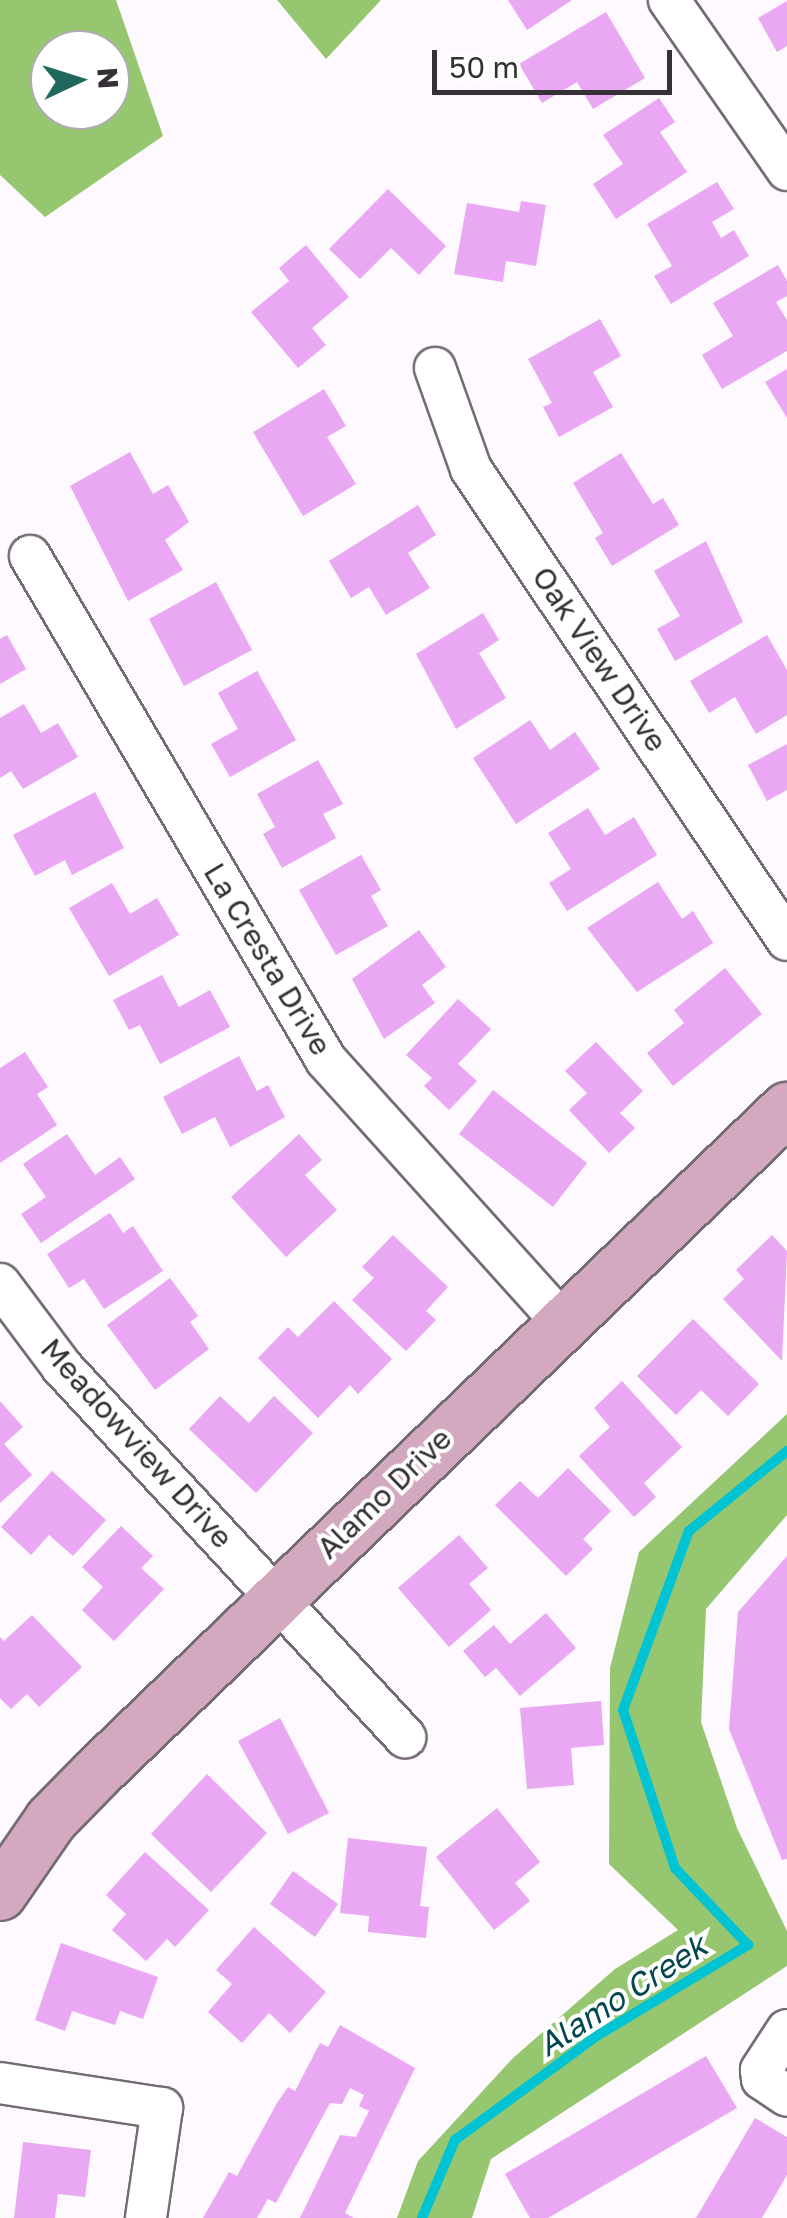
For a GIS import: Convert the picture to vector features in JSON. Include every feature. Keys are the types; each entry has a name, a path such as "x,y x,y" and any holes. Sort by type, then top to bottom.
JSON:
{"main road":[{"name":"Alamo Drive","path":"0,1894 51,1820 561,1321 787,1109"}],"street":[{"path":"668,0 787,170"},
{"name":"Oak View Drive","path":"435,368 471,470 787,940"},
{"name":"La Cresta Drive","path":"30,556 326,1060 561,1321"},
{"name":"Meadowview Drive","path":"0,1284 62,1367 279,1596 406,1738"},
{"path":"787,2030 761,2070 762,2079 787,2096"},
{"path":"0,2082 162,2108 146,2218"}],"green space":[{"path":"0,0 116,0 126,30 30,30 30,130 130,130 130,41 163,136 45,217 0,175"},
{"path":"277,0 381,0 326,59"},
{"path":"787,1414 787,1515 706,1609 701,1722 737,1828 787,1931 787,1966 491,2159 472,2218 397,2218 418,2161 513,2058 615,1969 678,1930 609,1864 610,1668 639,1552"}],"building":[{"path":"508,0 572,0 527,30"},
{"path":"787,1 787,46 777,52 758,18"},
{"path":"606,12 645,78 593,109 577,82 542,103 519,64"},
{"path":"659,98 675,122 660,132 687,172 616,219 593,184 623,164 603,135"},
{"path":"717,182 734,209 712,222 721,238 734,230 749,256 671,304 654,276 672,266 647,224"},
{"path":"388,189 446,246 419,275 391,248 360,279 329,249"},
{"path":"521,201 546,205 536,266 506,261 503,282 454,274 467,203 519,212"},
{"path":"306,245 349,297 312,328 326,345 298,368 251,312 289,281 279,268"},
{"path":"778,265 787,281 787,296 776,302 787,320 787,351 722,389 702,355 733,336 713,303"},
{"path":"600,319 621,356 593,372 613,407 559,437 543,407 552,403 528,359"},
{"path":"787,369 787,418 765,382"},
{"path":"324,389 346,426 327,437 356,484 303,516 253,432"},
{"path":"130,452 153,494 168,485 189,522 165,540 183,570 128,601 70,486"},
{"path":"621,453 653,504 663,498 679,525 612,566 595,538 603,533 573,483"},
{"path":"418,505 436,535 408,553 430,588 386,615 369,587 351,598 329,561"},
{"path":"706,541 743,622 675,661 657,629 680,616 654,571"},
{"path":"216,582 252,650 184,686 149,619"},
{"path":"483,613 499,640 479,653 506,698 456,729 416,654"},
{"path":"7,635 26,669 0,684 0,639"},
{"path":"767,635 787,670 787,715 756,734 735,697 709,713 690,681"},
{"path":"257,671 296,740 230,777 211,744 238,729 218,693"},
{"path":"24,704 41,733 58,723 78,757 23,789 11,771 0,778 0,718"},
{"path":"530,720 550,750 575,732 600,769 516,824 473,758"},
{"path":"787,744 787,790 767,801 748,765"},
{"path":"318,760 343,804 323,814 336,838 282,868 263,834 275,827 257,794"},
{"path":"95,792 124,848 72,875 65,860 35,876 13,835"},
{"path":"588,808 605,835 634,817 657,855 567,911 549,883 571,869 548,833"},
{"path":"361,855 381,890 371,896 388,926 336,955 299,890"},
{"path":"658,882 682,919 693,911 713,943 637,992 587,928"},
{"path":"112,883 130,914 157,898 179,935 109,976 69,908"},
{"path":"419,930 446,967 422,985 435,1003 384,1039 352,979"},
{"path":"725,968 762,1014 673,1086 647,1053 684,1023 674,1010"},
{"path":"162,975 179,1007 210,990 230,1027 160,1064 140,1025 129,1030 113,1000"},
{"path":"458,999 491,1029 458,1064 477,1081 449,1110 424,1086 432,1078 406,1055"},
{"path":"596,1042 643,1091 620,1113 635,1128 609,1153 569,1110 587,1093 565,1071"},
{"path":"25,1052 48,1087 37,1094 57,1125 0,1163 0,1068"},
{"path":"239,1056 257,1091 268,1085 285,1117 230,1147 215,1117 182,1134 163,1097"},
{"path":"493,1090 587,1163 553,1207 459,1134"},
{"path":"67,1134 95,1175 120,1157 135,1179 41,1243 21,1214 46,1197 23,1164"},
{"path":"299,1134 322,1160 305,1175 337,1210 286,1257 231,1197"},
{"path":"110,1213 123,1233 133,1226 163,1271 104,1309 84,1279 69,1288 47,1254"},
{"path":"393,1235 448,1287 426,1311 436,1320 406,1351 352,1300 374,1278 362,1267"},
{"path":"772,1235 787,1251 782,1361 723,1299 744,1279 736,1270"},
{"path":"170,1278 198,1316 190,1322 209,1349 155,1390 107,1325"},
{"path":"334,1301 392,1359 358,1394 350,1385 318,1418 258,1358 288,1327 298,1337"},
{"path":"693,1319 759,1384 728,1416 701,1390 676,1415 637,1376"},
{"path":"622,1381 682,1447 644,1483 656,1497 634,1517 579,1456 610,1427 594,1408"},
{"path":"220,1396 249,1423 274,1396 313,1433 256,1493 189,1429"},
{"path":"0,1401 23,1427 4,1444 32,1475 0,1503"},
{"path":"568,1468 611,1511 583,1539 593,1549 566,1576 495,1505 520,1481 538,1498"},
{"path":"52,1471 106,1520 73,1556 49,1535 31,1555 1,1527"},
{"path":"121,1526 153,1556 141,1568 164,1589 114,1641 82,1610 103,1587 82,1567"},
{"path":"459,1535 488,1568 469,1584 491,1610 449,1647 398,1588"},
{"path":"787,1556 787,1859 782,1860 729,1729 738,1612"},
{"path":"546,1613 576,1648 520,1696 496,1668 485,1677 463,1651 494,1625 510,1644"},
{"path":"32,1615 82,1667 39,1707 27,1694 11,1709 0,1698 0,1637 4,1641"},
{"path":"601,1701 604,1745 571,1748 574,1785 527,1789 520,1708"},
{"path":"280,1718 329,1813 288,1834 238,1741"},
{"path":"207,1774 267,1833 211,1892 151,1834"},
{"path":"497,1808 540,1862 515,1883 530,1901 494,1930 436,1857"},
{"path":"348,1838 427,1847 420,1906 429,1907 426,1938 368,1932 369,1916 340,1913"},
{"path":"145,1852 209,1910 175,1947 167,1939 146,1961 112,1930 126,1914 106,1895"},
{"path":"293,1871 338,1904 315,1937 270,1904"},
{"path":"254,1927 326,1992 290,2033 269,2013 242,2043 208,2012 232,1984 216,1970"},
{"path":"61,1943 158,1977 143,2019 120,2011 115,2025 72,2011 65,2031 35,2020"},
{"path":"340,2025 415,2068 345,2213 354,2218 300,2218 340,2135 356,2137 369,2111 359,2106 364,2095 350,2088 342,2104 330,2103 276,2203 268,2199 257,2218 203,2218 229,2172 237,2176 288,2087 295,2091 320,2043 328,2047"},
{"path":"706,2056 737,2108 548,2218 530,2218 505,2174"},
{"path":"755,2118 787,2137 787,2175 762,2218 696,2218"},
{"path":"23,2142 91,2150 85,2197 58,2194 55,2218 14,2218"}],"waterway":[{"name":"Alamo Creek","path":"422,2218 455,2140 595,2037 748,1945 675,1868 623,1710 689,1531 787,1451"}]}
